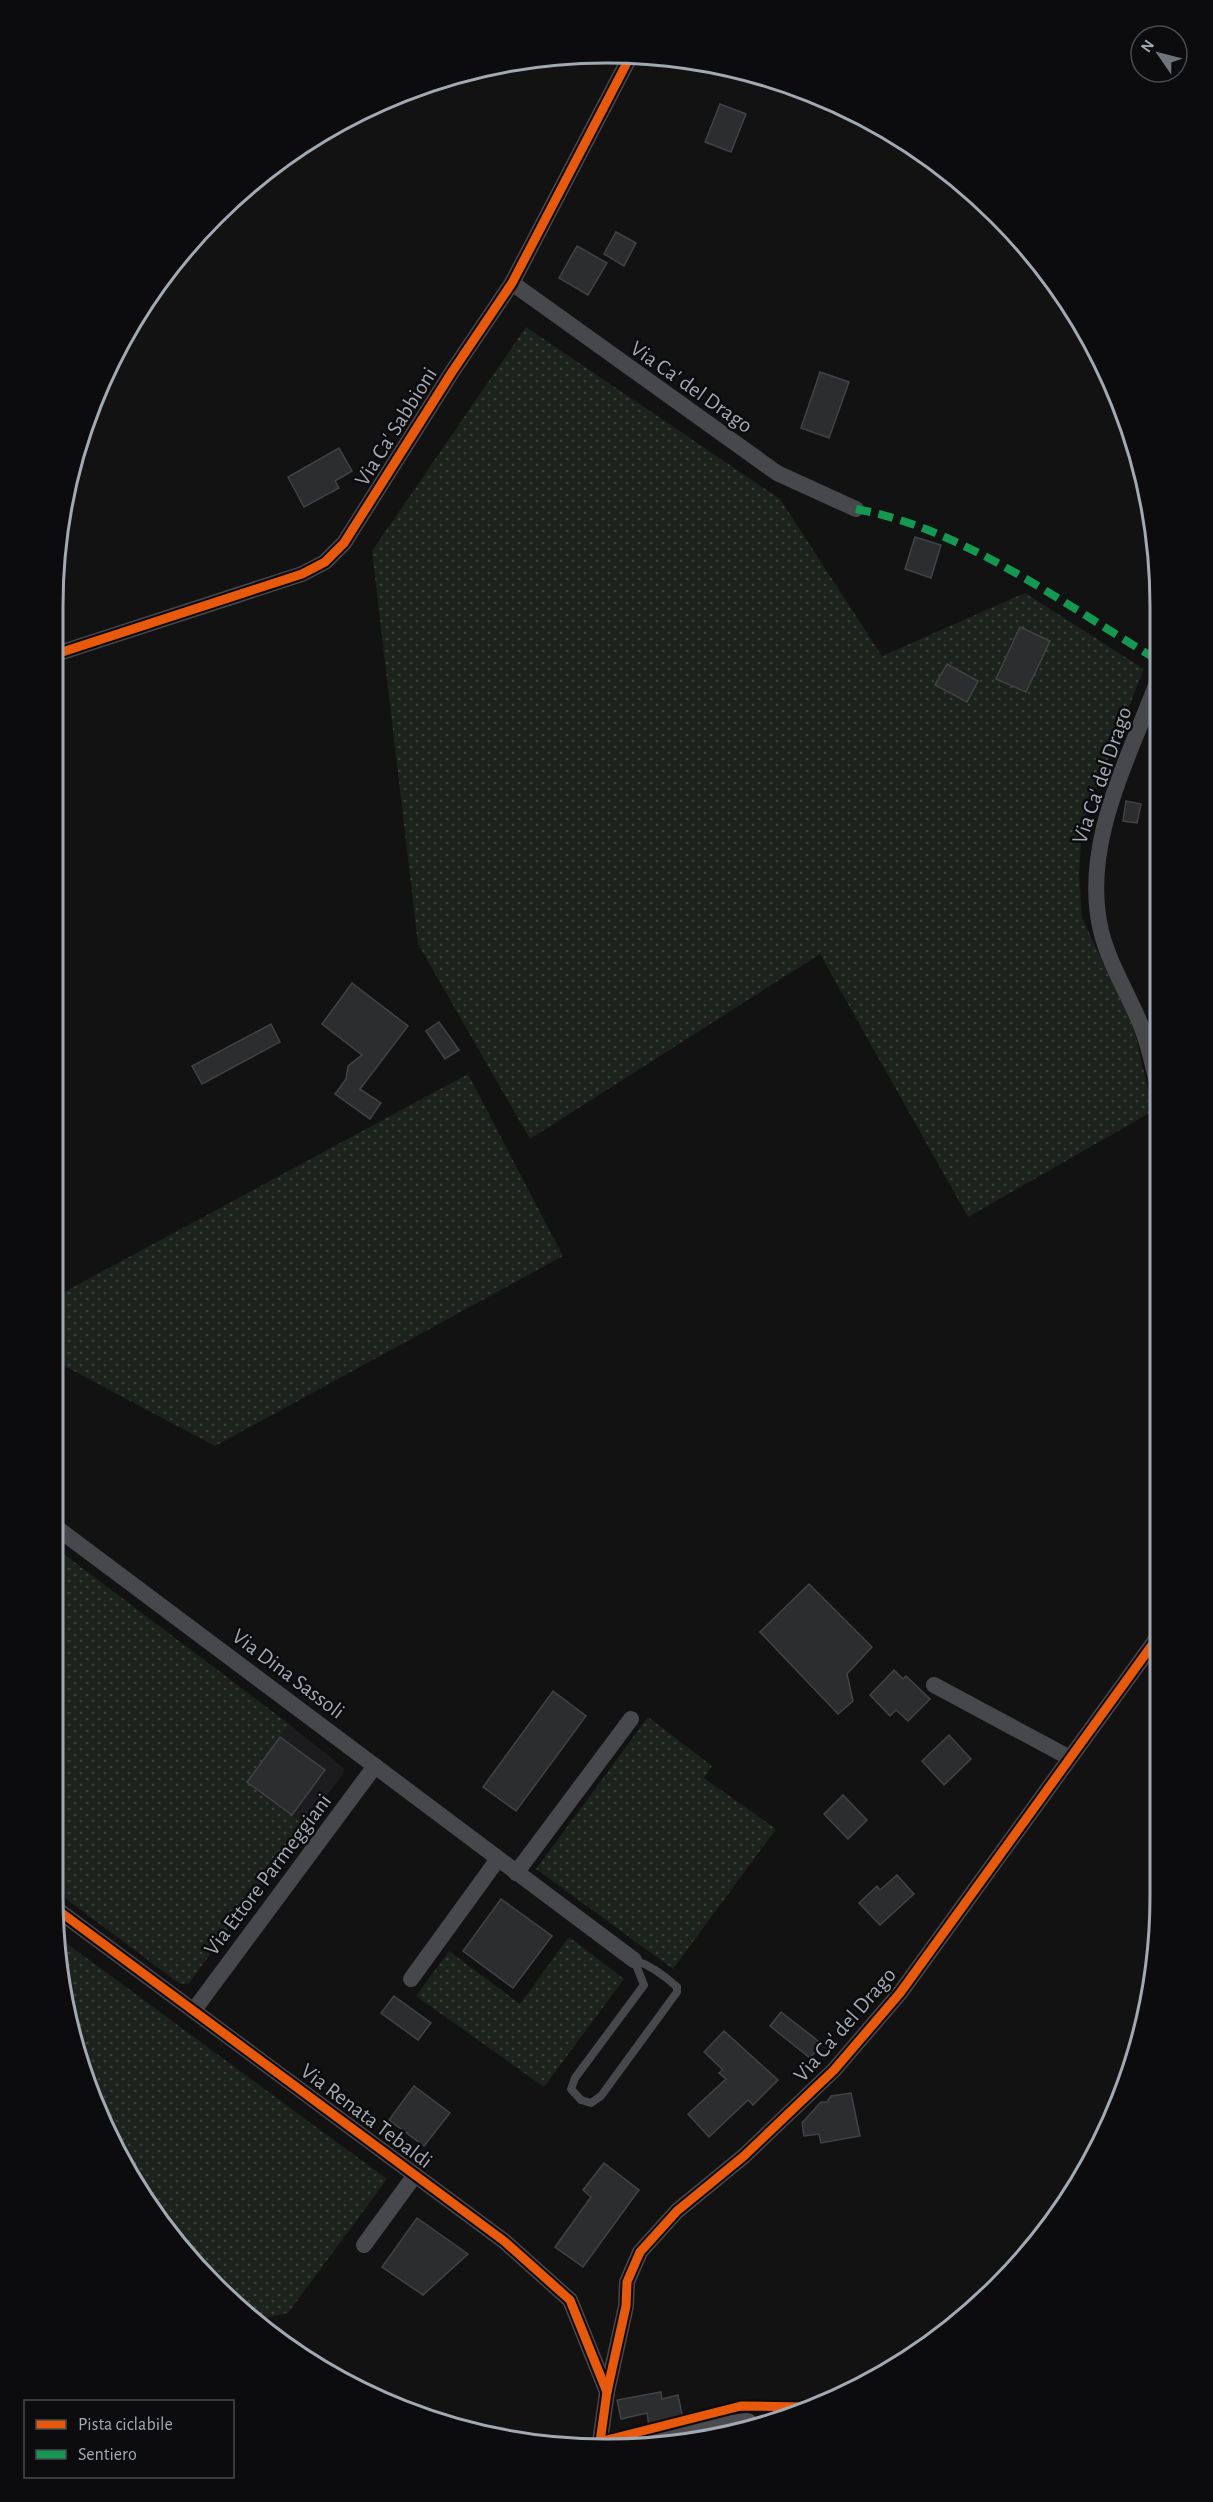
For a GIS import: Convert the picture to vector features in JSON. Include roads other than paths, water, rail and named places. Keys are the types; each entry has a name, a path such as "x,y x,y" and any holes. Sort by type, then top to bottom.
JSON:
{"street":[{"name":"Via Ca' Sabbioni","path":"63,651 268,586 325,562 344,543 512,283 627,64"},
{"name":"Via Ca' del Drago","path":"512,283 777,473 856,509"},
{"name":"Via Ca' del Drago","path":"1150,701 1106,818 1096,863 1095,894 1102,933 1143,1031 1150,1057"},
{"name":"Via Dina Sassoli","path":"63,1533 634,1960"},
{"name":"Via Ca' del Drago","path":"600,2439 607,2392 626,2306 627,2282 640,2252 677,2211 744,2156 841,2061 900,1993 1150,1648"},
{"path":"934,1685 1070,1758"},
{"path":"516,1873 631,1719"},
{"name":"Via Ettore Parmeggiani","path":"194,2010 375,1766"},
{"path":"411,1979 498,1859"},
{"name":"Via Renata Tebaldi","path":"64,1917 194,2010 512,2247 570,2300 607,2392"},
{"path":"364,2245 415,2175"},
{"path":"701,2431 721,2427"}],"lane":[{"name":"Via Dina Sassoli","path":"634,1960 648,1964 677,1987 677,1992 601,2096 591,2103 581,2100 571,2089 575,2078 644,1985 634,1960"}]}
